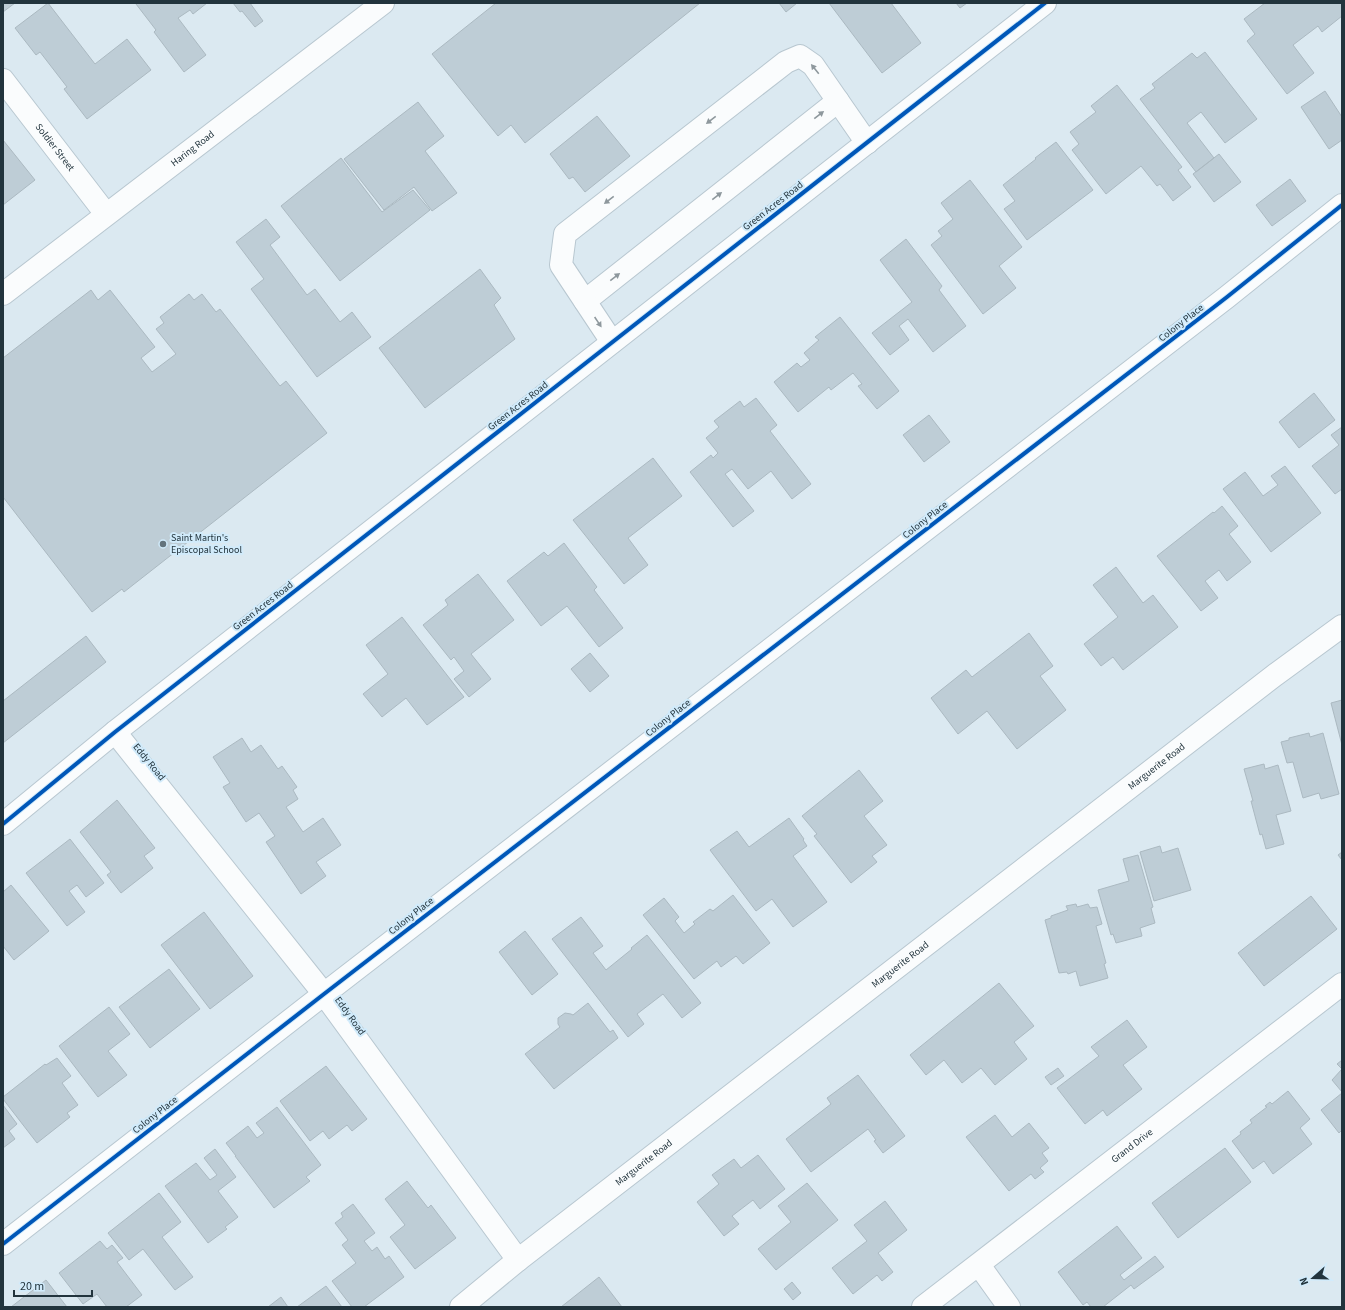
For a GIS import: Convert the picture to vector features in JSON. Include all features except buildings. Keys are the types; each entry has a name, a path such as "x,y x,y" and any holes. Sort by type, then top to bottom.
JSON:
{"street":[{"name":"Haring Road","path":"3,294 383,3"},
{"name":"Green Acres Road","path":"3,824 115,732 1045,3"},
{"path":"612,342 561,265 565,234 786,62 800,56 813,65 867,143"},
{"name":"Soldier Street","path":"3,80 106,214"},
{"path":"585,301 838,101"},
{"name":"Colony Place","path":"3,1244 324,994 1227,297 1342,205"},
{"name":"Marguerite Road","path":"461,1307 518,1260 1269,680 1342,626"},
{"name":"Eddy Road","path":"115,732 324,994 518,1260"},
{"name":"Grand Drive","path":"923,1307 1342,984"},
{"path":"979,1265 1009,1307"}],"cycle path":[{"path":"3,824 115,732 1045,3"},
{"path":"3,1244 324,994 1227,297 1342,205"}],"place":[{"name":"Saint Martin's Episcopal School","path":"163,544"}]}
